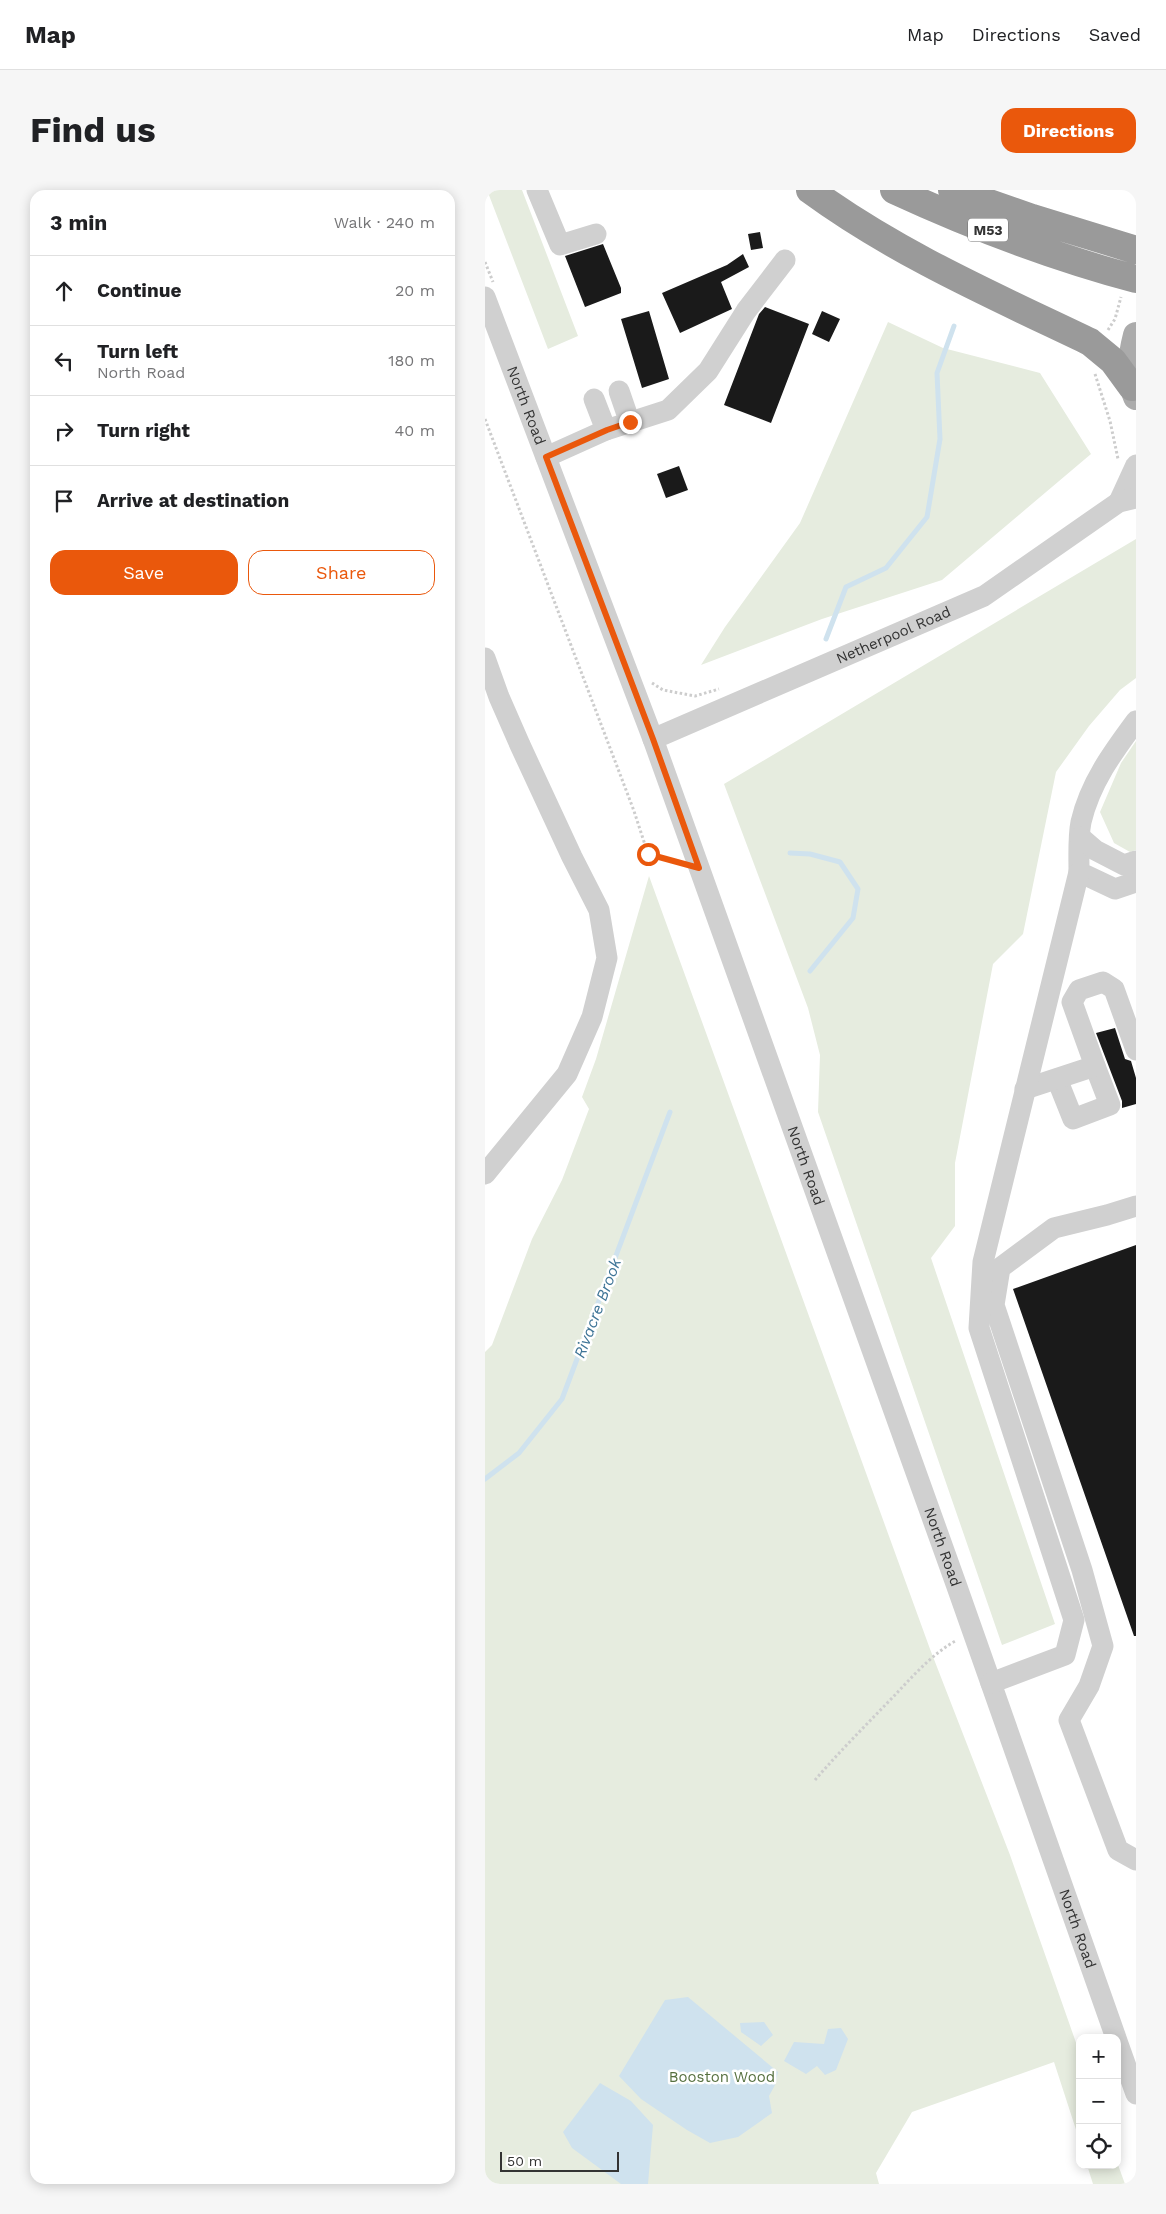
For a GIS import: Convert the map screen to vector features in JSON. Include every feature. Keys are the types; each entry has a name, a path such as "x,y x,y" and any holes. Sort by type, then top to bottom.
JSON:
{"highway":[{"path":"810,190 832,206 928,264 1090,342 1113,361 1134,392"},
{"name":"M53","path":"894,190 948,215 1083,265 1129,285"},
{"name":"M53","path":"952,190 1091,238 1136,250"}],"main road":[{"path":"1134,392 1132,357 1136,335"}],"street":[{"path":"537,190 560,245 596,234"},
{"path":"546,457 607,430 667,410 708,371 746,312 785,260"},
{"name":"North Road","path":"490,293 546,457 653,739 973,1631 1115,2034"},
{"path":"619,390 630,422"},
{"path":"594,399 607,430"},
{"name":"Netherpool Road","path":"653,739 984,596 1128,500 1127,464"},
{"path":"485,658 513,729 572,857 599,910 607,958 591,1017 567,1074 485,1174"},
{"path":"991,1682 1065,1655 1075,1620 979,1328 983,1262 1079,872 1081,823 1092,786 1112,753 1136,721"},
{"path":"1080,837 1095,850 1124,865 1136,861"},
{"path":"1079,872 1115,889 1136,882"},
{"path":"1057,1079 1073,1119 1110,1105 1072,1002 1079,990 1103,982 1114,989 1136,1050"},
{"path":"1025,1089 1095,1066"},
{"path":"1136,1206 1054,1228 1000,1268 994,1305 1082,1570 1103,1646 1089,1686 1069,1720 1118,1850 1136,1860"},
{"name":"North Road","path":"1121,2051 1136,2094"}],"path":[{"path":"485,262 490,293"},
{"path":"1127,464 1119,454 1091,362 1096,347 1115,319 1129,285"},
{"path":"485,420 634,811 648,854 699,868"},
{"path":"648,680 663,690 695,696 724,688"},
{"path":"815,1780 837,1754 914,1675 947,1645 973,1631"}],"green space":[{"path":"487,190 522,190 578,336 548,349"},
{"path":"888,322 943,348 1040,373 1091,454 942,580 822,619 701,665 725,627 800,523"},
{"path":"1136,539 1136,678 1120,690 1089,726 1056,772 1023,934 993,964 955,1163 955,1226 931,1258 1055,1624 1002,1645 818,1112 820,1055 808,1008 724,784"},
{"path":"1136,741 1136,850 1130,852 1114,843 1100,812 1121,763"},
{"name":"Booston Wood","path":"649,876 930,1649 1010,1855 1076,2043 1076,2130 1054,2062 912,2112 876,2173 879,2184 485,2184 485,1352 492,1345 532,1239 562,1180 589,1109 582,1097 596,1059"},
{"path":"1088,2169 1120,2169 1125,2184 1093,2184"}],"water":[{"path":"688,1997 778,2072 775,2085 769,2096 772,2113 738,2137 710,2143 641,2099 619,2076 665,2000"},
{"path":"764,2022 773,2035 761,2046 741,2032 740,2023"},
{"path":"841,2028 848,2039 836,2070 825,2075 817,2066 806,2074 784,2061 794,2042 824,2044 828,2029"},
{"path":"600,2083 631,2101 653,2125 648,2184 621,2184 572,2148 563,2132"}],"building":[{"path":"760,232 763,248 751,250 748,234"},
{"path":"603,244 621,288 621,293 585,307 565,256"},
{"path":"743,254 749,267 721,282 732,309 680,333 662,293 727,265"},
{"path":"765,307 809,324 771,423 724,405 759,314"},
{"path":"649,311 669,379 642,388 621,319"},
{"path":"822,311 840,319 829,342 812,334"},
{"path":"679,466 688,490 666,498 657,474"},
{"path":"1115,1028 1125,1059 1131,1061 1136,1078 1136,1104 1122,1108 1122,1101 1096,1033"},
{"path":"1136,1245 1136,1636 1134,1636 1013,1289"}],"waterway":[{"name":"Rivacre Brook","path":"826,639 846,587 886,568 927,517 940,439 937,373 954,326"},
{"path":"790,853 810,854 840,862 858,889 853,918 810,971"},
{"name":"Rivacre Brook","path":"485,1479 519,1453 562,1399 670,1112"}],"route":[{"path":"630,422 546,457 653,739 699,868 648,854"}]}
